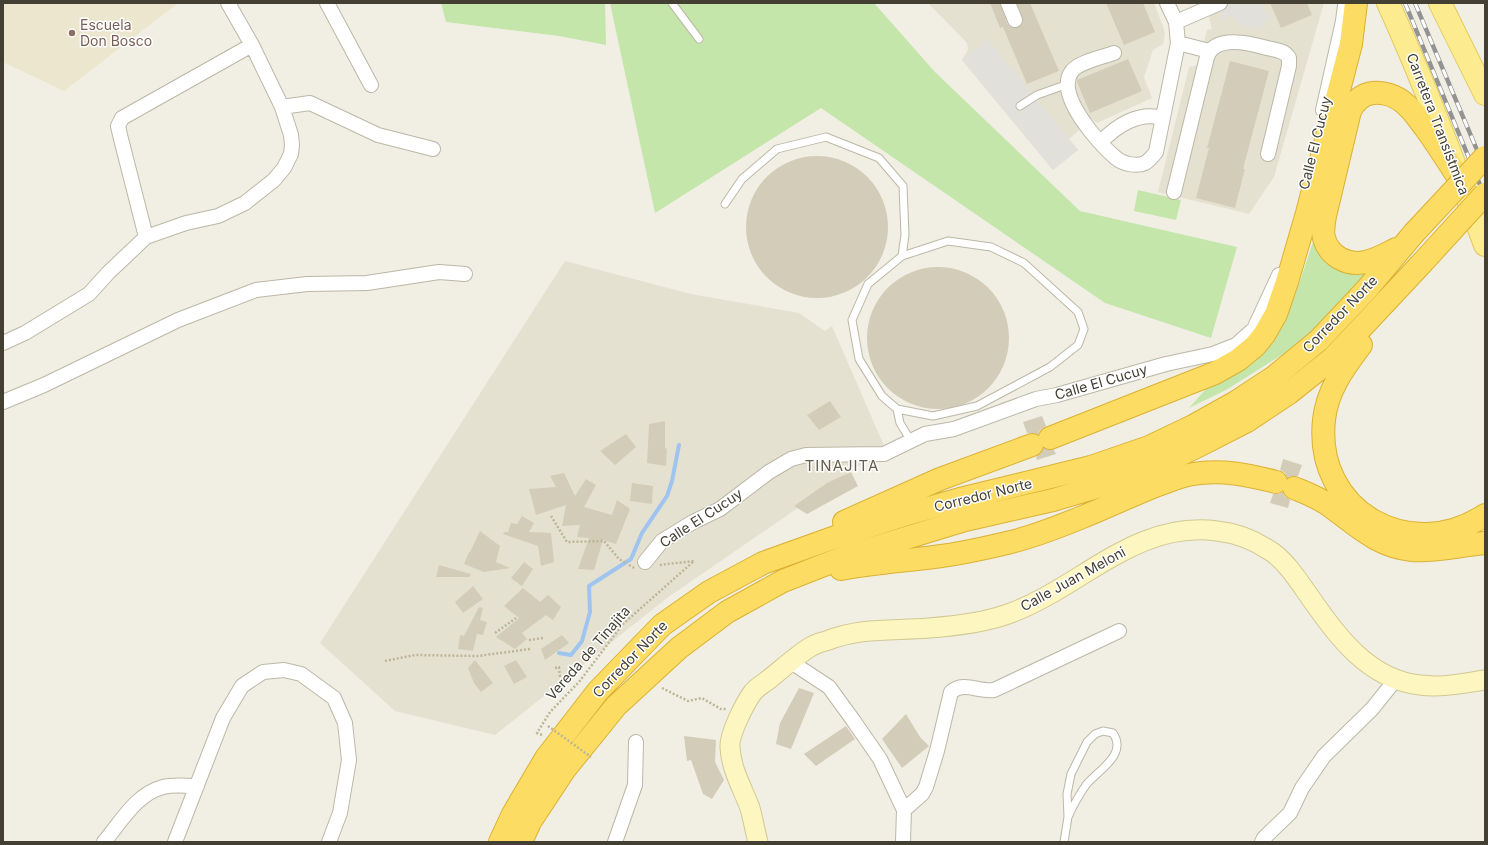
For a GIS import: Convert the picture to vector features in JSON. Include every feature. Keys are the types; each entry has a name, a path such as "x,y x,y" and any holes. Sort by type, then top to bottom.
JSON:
{"highway":[{"path":"763,563 858,516 940,479 1215,373 1228,367 1246,354 1264,335 1279,306 1307,213 1351,44 1356,3"},
{"path":"1408,239 1374,259 1357,263 1344,261 1338,258 1329,249 1326,242 1323,230 1324,216 1350,111 1355,103 1365,95 1377,93 1392,96 1404,103 1430,135 1463,185"},
{"name":"Corredor Norte","path":"500,842 513,814 546,758 598,690 662,625 709,592 763,563 904,515 960,499 1091,467 1149,447 1236,402 1274,377 1319,340 1366,289 1408,239 1485,157"},
{"name":"Corredor Norte","path":"521,842 530,822 565,769 616,706 679,648 727,612 783,581 847,556 965,520 1053,500 1097,487 1159,465 1247,421 1289,393 1333,358 1485,194"},
{"path":"1416,269 1335,383 1328,400 1324,419 1323,440 1326,462 1334,481 1346,500 1362,514 1390,529 1409,534 1421,535 1443,532 1469,524 1485,516"},
{"path":"783,581 844,568 970,551 1012,541 1068,523 1124,498 1171,480 1193,474 1206,473 1233,473 1246,475 1285,485 1313,495 1328,504 1373,538 1399,547 1411,550 1433,550 1485,543"}],"main road":[{"name":"Carretera Transístmica","path":"1388,3 1415,62 1485,246"},
{"path":"1440,3 1485,94"},
{"name":"Calle Juan Meloni","path":"758,842 750,809 734,772 729,744 738,717 754,691 812,646 839,636 868,630 929,628 973,623 1008,614 1048,595 1116,555 1150,538 1184,530 1218,530 1245,538 1274,553 1294,574 1338,635 1356,654 1382,672 1396,679 1420,685 1446,686 1485,680"}],"street":[{"path":"3,343 25,333 88,294 146,237 186,223 218,216 245,203 274,180 284,168 291,154 292,145 291,135 282,107 252,45 228,3"},
{"path":"327,3 371,85"},
{"path":"1008,3 1015,20"},
{"path":"1114,53 1076,67 1069,75 1069,92 1076,111 1089,130 1117,159 1134,165 1144,164 1150,160 1156,152 1178,43 1176,22 1167,3"},
{"path":"1176,22 1220,3"},
{"name":"Calle El Cucuy","path":"645,562 662,541 693,522 720,510 769,472 791,459 806,455 884,454 924,434 954,429 1036,400 1166,364 1213,354 1236,345 1254,329 1283,266 1317,139 1343,21 1345,3"},
{"path":"1174,192 1209,52 1221,44 1240,42 1284,52 1289,58 1289,66 1268,154"},
{"path":"1178,43 1209,52"},
{"path":"146,237 118,126 122,118 252,45"},
{"path":"282,107 310,103 378,135 433,149"},
{"path":"1101,142 1114,129 1128,121 1148,115 1162,118"},
{"path":"3,402 44,385 178,320 256,290 307,284 367,283 439,272 465,274"},
{"path":"904,810 922,794 926,787 937,751 950,692 961,686 986,691 994,690 1119,631"},
{"path":"791,662 829,687 854,720 880,759 904,810 903,842"},
{"path":"176,842 223,718 242,686 264,672 284,670 301,674 334,698 345,722 349,760 340,813 329,842"},
{"path":"1262,842 1264,838 1290,813 1302,788 1324,756 1372,709 1396,679"},
{"path":"615,842 635,785 636,742"},
{"path":"104,842 138,800 152,791 164,787 197,786"}],"lane":[{"path":"672,3 699,38"},
{"path":"1020,106 1037,95 1068,84"},
{"path":"725,204 742,179 777,149 826,137 879,158 903,186 904,235 902,256"},
{"path":"948,241 991,247 1024,263 1078,312 1084,329 1078,345 1050,367 977,406 933,416 897,409 882,396 859,359 852,320 868,284 902,256 948,241"},
{"path":"897,409 900,423 912,441"},
{"path":"1064,842 1068,817 1067,794 1071,774 1087,742 1095,734 1103,731 1112,733 1118,746 1115,754 1079,795 1068,817"}],"path":[{"path":"551,516 566,542 604,541 619,559 626,563"},
{"name":"Vereda de Tinajita","path":"591,757 548,726 542,735 537,733 550,712 579,682 623,624 694,561 663,565 651,565 645,562"},
{"path":"495,633 516,618"},
{"path":"529,640 543,638"},
{"path":"385,661 415,656 478,656 530,649"},
{"path":"555,668 559,667 560,678"},
{"path":"656,690 663,687 672,694 688,701 702,698 721,709 743,710"}],"shaded area":[{"name":"Escuela Don Bosco","path":"3,3 178,3 64,91 3,62"},
{"path":"928,3 1154,3 1165,34 1163,44 1153,50 1144,77 1152,98 1097,123 1092,119 1069,139 1078,150 1053,170 962,60 968,50 967,43"},
{"path":"1204,3 1324,3 1274,177 1249,214 1158,192 1189,67 1198,65 1207,30 1212,29 1209,18 1210,14"},
{"path":"1204,3 1262,3 1269,19 1262,22 1262,29 1244,25 1237,26 1233,16 1223,20 1219,11"},
{"path":"987,39 1078,150 1053,170 962,60"},
{"name":"TINAJITA","path":"565,261 691,294 799,313 825,331 832,326 885,448 667,598 495,735 395,711 320,643"}],"green space":[{"path":"441,3 605,3 606,45 559,36 446,22"},
{"path":"610,3 874,3 935,72 1080,211 1237,247 1211,338 1105,303 821,108 655,213"},
{"path":"1138,190 1181,200 1176,220 1134,211"},
{"path":"1317,230 1368,271 1312,331 1288,351 1226,390 1189,408 1205,390 1263,351 1295,296"}],"building":[{"path":"990,3 1000,3 1007,23 1010,27 1014,28 1021,25 1023,21 1017,3 1030,3 1059,71 1027,84 1003,27 1000,28"},
{"path":"1106,3 1143,3 1155,32 1124,45"},
{"path":"1270,3 1307,3 1312,15 1281,28"},
{"path":"1128,59 1142,91 1090,113 1077,80"},
{"path":"1230,61 1269,71 1243,169 1245,169 1235,208 1196,198 1209,148 1207,148"},
{"path":"810,156 824,156 838,159 850,164 862,172 872,182 883,200 887,213 887,241 883,254 872,272 862,282 850,290 838,295 824,298 810,298 796,295 784,290 772,282 762,272 754,260 749,248 746,234 746,220 749,206 754,194 762,182 772,172 784,164 796,159"},
{"path":"931,267 945,267 972,275 993,293 1004,311 1008,324 1008,352 1001,372 983,393 972,401 959,406 945,409 931,409 904,401 883,383 875,372 870,359 867,345 867,331 875,304 893,283 904,275 917,270"},
{"path":"830,401 841,417 819,430 807,415"},
{"path":"1042,416 1046,426 1040,430 1038,435 1034,433 1027,433 1023,422"},
{"path":"665,421 665,448 667,449 666,466 647,463 649,424"},
{"path":"626,434 636,447 615,465 600,451"},
{"path":"1044,448 1054,450 1056,454 1037,460 1036,457"},
{"path":"1283,459 1302,465 1298,476 1287,478 1285,473 1280,470"},
{"path":"851,472 858,486 807,514 794,506 827,483"},
{"path":"564,473 575,496 586,479 596,485 584,507 612,515 617,500 630,509 616,544 603,540 594,570 578,569 589,538 577,537 580,525 562,526 566,505 536,515 529,489 556,487 550,476"},
{"path":"632,483 653,486 652,504 630,501"},
{"path":"1283,492 1284,496 1290,500 1288,508 1270,503 1273,494"},
{"path":"522,516 534,523 529,532 551,533 554,562 541,566 538,546 503,534 504,532 508,532 511,523 517,524"},
{"path":"480,531 500,546 496,562 510,568 484,572 464,564"},
{"path":"524,562 533,569 522,586 511,578"},
{"path":"439,565 471,574 470,577 436,577"},
{"path":"473,586 483,599 463,613 455,602"},
{"path":"523,588 540,602 548,595 561,607 553,620 546,615 522,633 527,639 515,649 496,637 519,618 504,606"},
{"path":"479,607 483,608 480,620 487,622 483,635 477,634 473,651 458,649 460,635 464,636"},
{"path":"562,635 569,643 545,660 541,649"},
{"path":"475,660 493,683 481,692 474,683 468,668"},
{"path":"516,660 527,677 514,684 504,666"},
{"path":"799,688 814,693 791,749 776,744 780,723"},
{"path":"906,714 920,737 929,746 902,768 882,739"},
{"path":"846,726 855,739 816,766 804,754"},
{"path":"684,736 716,740 715,762 724,780 712,799 703,794 691,760 687,761"}],"waterway":[{"path":"559,653 571,655 582,641 590,612 589,586 631,559 642,533 667,496 672,481 679,445"}],"railway":[{"path":"1405,3 1485,197"},
{"path":"1415,3 1485,169"}],"place":[{"name":"Escuela Don Bosco","path":"72,33"}],"district":[{"name":"TINAJITA","path":"842,466"}]}
